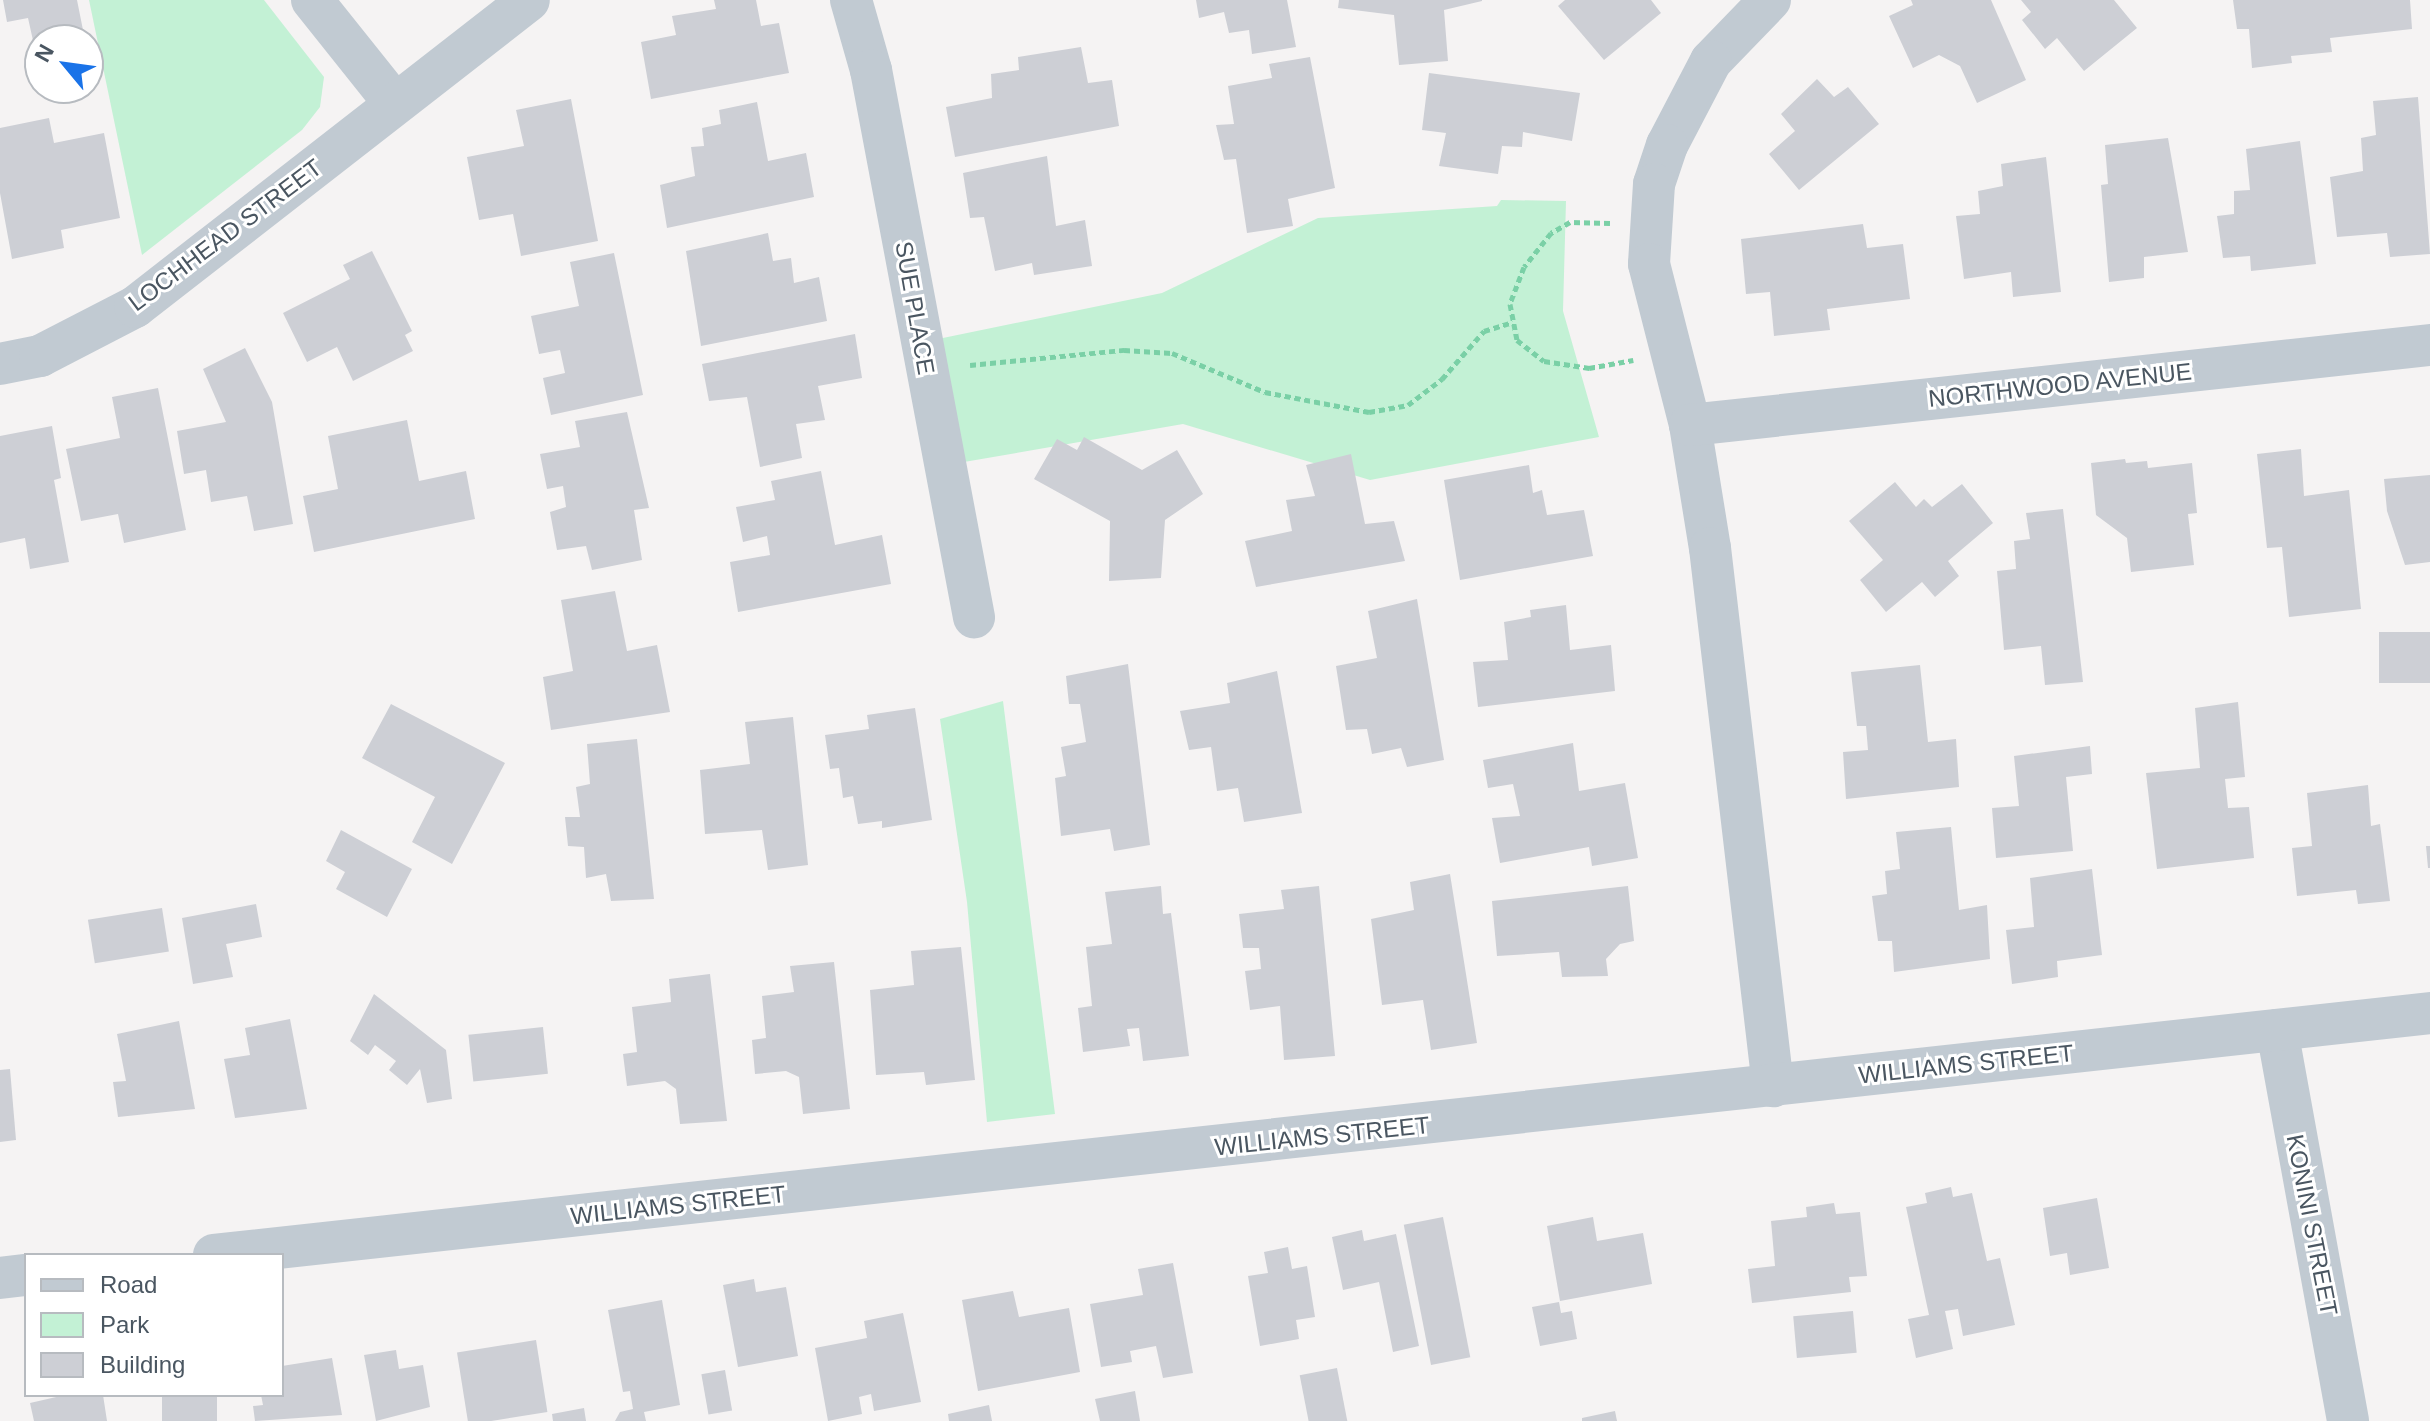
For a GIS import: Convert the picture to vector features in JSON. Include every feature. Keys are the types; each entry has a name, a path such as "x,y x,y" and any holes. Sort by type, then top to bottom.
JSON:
{"street":[{"path":"312,0 395,104"},
{"name":"LOCHHEAD STREET","path":"0,364 40,356 135,307 529,0"},
{"name":"SUE PLACE","path":"851,0 871,70 974,617"},
{"path":"1770,0 1711,61 1687,101 1654,184 1649,264 1669,353 1690,425 1710,548 1773,1086"},
{"name":"NORTHWOOD AVENUE","path":"1690,425 2430,345"},
{"name":"WILLIAMS STREET","path":"232,1253 2430,1013"},
{"name":"KONINI STREET","path":"2277,1030 2348,1421"},
{"path":"0,1278 24,1275"}],"path":[{"path":"1650,225 1570,222 1551,233 1514,289 1513,322 1527,351 1564,366 1589,368 1669,353"},
{"path":"964,366 1124,350 1172,353 1265,392 1369,412 1408,405 1442,379 1484,331 1513,322"}],"green space":[{"path":"89,0 264,0 324,77 320,107 302,130 142,255 104,72 104,24 94,24"},
{"path":"1501,200 1566,201 1563,311 1599,437 1370,480 1183,424 964,462 938,339 1162,293 1318,218 1497,206"},
{"path":"1003,701 1055,1114 987,1122 967,902 940,719"}],"building":[{"path":"3,0 77,0 82,24 29,24 28,18 7,22"},
{"path":"714,0 756,0 761,26 779,23 789,73 651,99 641,42 676,35 672,16 716,9"},
{"path":"1196,0 1287,0 1296,47 1252,54 1249,30 1229,33 1224,12 1199,18"},
{"path":"1339,0 1482,1 1444,10 1448,61 1399,65 1394,15 1338,8"},
{"path":"1565,0 1651,0 1661,13 1604,60 1558,6"},
{"path":"1911,0 1991,0 2026,80 1977,103 1960,66 1939,55 1913,68 1889,16 1913,5"},
{"path":"2021,0 2114,0 2137,28 2084,71 2057,38 2045,49 2022,20 2031,12"},
{"path":"2233,0 2410,0 2412,29 2330,38 2332,52 2291,56 2292,63 2252,68 2249,29 2237,29"},
{"path":"1081,47 1088,83 1112,80 1119,126 955,157 946,107 992,98 991,74 1019,70 1018,57"},
{"path":"1310,57 1335,188 1288,199 1293,226 1247,233 1236,159 1224,160 1216,125 1234,124 1228,86 1272,78 1269,64"},
{"path":"1429,73 1580,93 1572,141 1523,132 1522,147 1502,146 1498,174 1439,166 1446,133 1422,130"},
{"path":"1817,79 1834,97 1848,87 1879,124 1799,190 1769,154 1795,131 1781,114"},
{"path":"2418,97 2430,254 2390,257 2387,233 2337,237 2330,177 2363,171 2361,138 2376,135 2373,101"},
{"path":"571,99 598,241 521,256 513,214 479,220 467,157 524,146 516,110"},
{"path":"757,102 768,161 806,153 814,197 667,228 660,185 695,176 691,147 704,146 702,128 721,124 719,110"},
{"path":"49,118 54,143 104,133 120,218 61,230 64,248 12,259 0,193 0,128"},
{"path":"2168,138 2188,252 2144,257 2144,278 2109,282 2101,185 2108,184 2105,145"},
{"path":"2300,141 2316,264 2251,271 2250,256 2223,258 2217,216 2234,214 2234,191 2250,190 2246,149"},
{"path":"1047,156 1056,226 1085,220 1092,266 1034,275 1032,263 995,271 984,217 970,218 963,173"},
{"path":"2046,157 2061,292 2013,297 2011,272 1964,279 1956,216 1980,214 1978,191 2003,186 2001,164"},
{"path":"1863,224 1867,248 1903,244 1910,299 1827,309 1830,330 1774,336 1770,292 1746,294 1741,239"},
{"path":"768,233 773,261 791,258 794,283 819,277 827,321 701,346 686,251"},
{"path":"372,251 412,331 405,335 413,351 353,381 337,347 307,362 283,313 350,279 343,265"},
{"path":"614,253 643,395 551,415 543,378 565,373 560,350 539,354 531,316 579,306 570,262"},
{"path":"855,334 862,378 818,386 825,420 796,424 802,458 760,467 747,397 709,401 702,364"},
{"path":"245,348 272,402 293,524 254,531 247,496 211,502 206,470 184,474 177,431 226,422 203,369"},
{"path":"158,388 186,530 124,543 118,514 81,521 66,449 120,438 112,397"},
{"path":"627,412 649,508 634,510 642,560 592,570 586,546 557,550 550,512 566,507 563,486 547,489 540,454 580,447 575,421"},
{"path":"407,420 419,481 466,471 475,519 314,552 303,496 338,489 328,436"},
{"path":"52,426 61,478 54,480 69,562 30,569 25,538 0,543 0,436"},
{"path":"1084,437 1142,470 1177,450 1203,494 1165,520 1161,578 1109,581 1110,521 1034,479 1057,439 1077,450"},
{"path":"2301,449 2304,496 2349,490 2361,609 2289,617 2282,547 2267,548 2257,454"},
{"path":"1351,454 1365,524 1394,521 1405,561 1256,587 1245,541 1292,531 1286,500 1315,496 1306,465"},
{"path":"2125,459 2126,463 2147,461 2148,468 2192,463 2197,513 2188,514 2194,565 2131,572 2127,538 2096,515 2091,463"},
{"path":"1529,465 1533,493 1542,490 1547,515 1584,510 1593,556 1460,580 1444,480"},
{"path":"821,471 835,545 882,535 891,584 738,612 730,562 770,555 767,536 743,542 736,507 775,500 771,481"},
{"path":"2430,475 2430,562 2405,565 2387,511 2384,479"},
{"path":"1895,482 1916,507 1924,499 1932,507 1962,484 1993,523 1948,561 1959,576 1935,597 1922,582 1886,612 1860,580 1883,560 1849,521"},
{"path":"2063,509 2083,682 2045,685 2041,646 2004,650 1997,571 2016,569 2014,541 2030,539 2026,513"},
{"path":"615,591 627,651 657,645 670,712 551,730 543,677 573,671 561,600"},
{"path":"1417,599 1444,760 1407,767 1401,748 1372,754 1367,729 1346,730 1336,666 1377,658 1368,611"},
{"path":"1566,605 1570,650 1611,645 1615,691 1478,707 1473,662 1508,660 1504,622 1531,617 1530,610"},
{"path":"2379,632 2430,632 2430,683 2379,683"},
{"path":"1128,664 1150,845 1114,851 1110,829 1061,836 1055,778 1066,776 1061,747 1086,742 1080,704 1069,704 1066,676"},
{"path":"1920,665 1928,742 1956,739 1959,787 1846,799 1843,752 1868,750 1866,726 1857,726 1851,672"},
{"path":"1277,671 1302,813 1244,822 1238,788 1217,791 1211,747 1189,750 1180,711 1230,703 1227,683"},
{"path":"2238,702 2245,777 2225,779 2228,808 2249,807 2254,858 2157,869 2146,773 2200,768 2195,708"},
{"path":"391,704 505,763 452,864 412,842 435,797 362,758"},
{"path":"915,708 932,820 882,828 882,821 858,824 853,796 843,798 839,768 830,769 825,735 869,729 867,715"},
{"path":"793,717 808,865 768,870 762,830 705,834 700,770 750,764 745,722"},
{"path":"637,739 654,899 611,901 606,874 586,878 584,847 568,846 565,817 580,817 576,787 590,784 587,744"},
{"path":"1573,743 1579,791 1625,783 1638,858 1592,866 1589,847 1500,863 1492,818 1520,816 1513,784 1488,788 1483,760"},
{"path":"2090,746 2092,774 2066,777 2073,851 1996,858 1992,808 2019,806 2014,756"},
{"path":"2368,785 2371,826 2380,824 2390,901 2358,904 2356,890 2297,896 2292,848 2312,846 2307,793"},
{"path":"1951,827 1959,910 1987,905 1990,959 1894,972 1892,941 1878,941 1872,896 1887,894 1885,871 1900,869 1896,832"},
{"path":"341,830 412,869 387,917 336,889 345,872 326,861"},
{"path":"2426,846 2430,846 2430,868 2428,868"},
{"path":"2092,869 2102,955 2057,961 2058,977 2012,984 2006,930 2034,927 2030,878"},
{"path":"1450,874 1477,1043 1431,1050 1423,1000 1382,1005 1371,919 1414,910 1410,882"},
{"path":"1161,886 1163,914 1171,913 1189,1056 1143,1061 1139,1028 1127,1029 1130,1046 1083,1052 1078,1008 1092,1006 1086,947 1112,944 1105,892"},
{"path":"1319,886 1335,1056 1284,1060 1280,1006 1250,1010 1245,971 1261,969 1259,948 1243,948 1239,914 1284,909 1281,890"},
{"path":"1628,886 1634,941 1620,944 1606,959 1608,976 1562,977 1559,952 1497,956 1492,901"},
{"path":"256,904 262,937 226,944 233,977 193,984 182,918"},
{"path":"162,908 169,951 95,963 88,920"},
{"path":"961,947 975,1080 926,1085 924,1072 876,1075 870,990 914,985 911,951"},
{"path":"834,962 850,1109 803,1114 799,1077 786,1071 755,1074 752,1040 766,1038 762,996 794,992 790,966"},
{"path":"710,974 727,1121 680,1124 676,1089 665,1081 627,1086 623,1054 637,1052 632,1007 671,1002 669,979"},
{"path":"374,994 446,1050 452,1099 427,1103 420,1069 407,1085 389,1070 396,1061 375,1045 368,1055 350,1041"},
{"path":"290,1019 307,1109 235,1118 224,1059 250,1055 245,1028"},
{"path":"179,1021 195,1109 118,1117 113,1082 126,1081 117,1034"},
{"path":"543,1027 548,1074 473,1082 468,1035"},
{"path":"10,1069 16,1140 0,1142 0,1070"},
{"path":"1951,1187 1953,1197 1972,1193 1987,1261 2000,1258 2015,1325 1963,1336 1958,1309 1945,1311 1953,1349 1916,1358 1908,1319 1929,1315 1906,1207 1927,1203 1925,1193"},
{"path":"2097,1198 2109,1268 2070,1275 2067,1253 2050,1256 2043,1208"},
{"path":"1834,1203 1836,1214 1860,1212 1867,1276 1849,1277 1851,1292 1752,1303 1748,1269 1775,1266 1771,1221 1807,1217 1806,1207"},
{"path":"1443,1217 1470,1357 1431,1365 1404,1225"},
{"path":"1593,1217 1597,1241 1643,1233 1652,1284 1560,1301 1547,1226"},
{"path":"1362,1230 1364,1241 1396,1234 1419,1346 1393,1352 1379,1282 1343,1290 1332,1237"},
{"path":"1288,1247 1292,1269 1307,1266 1315,1317 1296,1320 1299,1339 1260,1346 1248,1276 1268,1273 1264,1252"},
{"path":"1173,1263 1193,1373 1163,1378 1156,1346 1130,1351 1132,1362 1101,1367 1090,1304 1143,1295 1138,1269"},
{"path":"754,1279 756,1292 786,1287 798,1356 738,1367 723,1285"},
{"path":"1013,1291 1019,1317 1069,1308 1080,1372 978,1391 962,1300"},
{"path":"662,1300 680,1405 644,1412 646,1421 615,1421 620,1412 633,1409 630,1391 623,1392 608,1310"},
{"path":"1559,1302 1561,1313 1572,1311 1577,1339 1540,1346 1532,1307"},
{"path":"1853,1311 1857,1353 1797,1358 1793,1316"},
{"path":"903,1313 921,1402 874,1411 871,1394 859,1397 862,1414 828,1421 815,1348 867,1338 864,1321"},
{"path":"536,1340 547,1412 491,1421 468,1421 457,1353"},
{"path":"396,1350 399,1369 423,1365 430,1407 376,1421 364,1355"},
{"path":"332,1358 342,1415 255,1421 253,1406 263,1405 261,1397 284,1397 284,1366"},
{"path":"1337,1368 1347,1421 1309,1421 1300,1375"},
{"path":"725,1370 732,1410 708,1415 701,1374"},
{"path":"1135,1391 1140,1421 1100,1421 1095,1399"},
{"path":"56,1397 103,1397 107,1421 34,1421 30,1403"},
{"path":"162,1397 217,1397 217,1421 162,1421"},
{"path":"989,1405 992,1421 949,1421 948,1414"},
{"path":"584,1408 586,1421 553,1421 552,1414"},
{"path":"1615,1411 1617,1421 1582,1421 1582,1418"}]}
